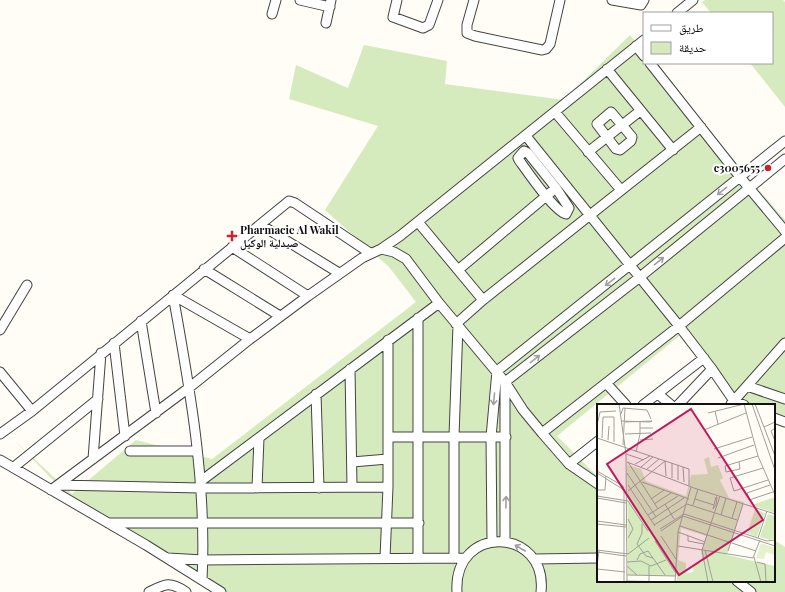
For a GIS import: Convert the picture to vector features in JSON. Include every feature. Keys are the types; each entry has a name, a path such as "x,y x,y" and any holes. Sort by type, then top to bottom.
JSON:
{"street":[{"path":"272,14 276,0"},
{"path":"300,0 330,4 326,23"},
{"path":"397,0 392,15 394,18 423,28 429,25 438,0"},
{"path":"474,0 467,25 467,33 542,50 546,49 550,44 560,0"},
{"path":"612,0 641,5 644,0"},
{"path":"678,12 693,0"},
{"path":"54,487 156,413 250,338 339,273 370,253 381,249 418,222 643,41"},
{"path":"636,46 643,55"},
{"path":"651,64 740,177 785,231"},
{"path":"607,69 673,150"},
{"path":"588,152 640,110"},
{"path":"555,112 621,190"},
{"path":"608,113 613,113 622,124 632,139 623,148 617,150 598,124 608,113"},
{"path":"454,558 454,436 457,325 483,300 701,128"},
{"path":"526,136 560,185 569,208 566,214 561,212 546,196 519,160 518,158 521,153 528,153 560,185 589,215 704,358 732,403 785,343"},
{"path":"492,541 491,437 497,371 785,141"},
{"path":"505,382 640,277 785,159"},
{"path":"458,270 560,185"},
{"path":"0,434 32,411 232,246 291,201 370,253"},
{"path":"418,222 483,300"},
{"path":"261,225 339,273"},
{"path":"542,433 679,326 785,238"},
{"path":"232,246 308,296"},
{"path":"381,249 394,252 406,259 439,303 497,371 523,410 542,433 569,464 597,483"},
{"path":"204,269 280,316"},
{"path":"0,330 27,285"},
{"path":"173,295 250,338"},
{"path":"173,295 190,387 201,485 203,560 202,580"},
{"path":"201,485 316,394 439,303"},
{"path":"418,318 418,558"},
{"path":"141,321 156,413"},
{"path":"385,558 388,487 388,340"},
{"path":"114,343 125,436"},
{"path":"93,459 101,353"},
{"path":"644,404 704,358"},
{"path":"100,374 117,369"},
{"path":"350,369 352,488"},
{"path":"679,404 712,369"},
{"path":"0,372 32,411"},
{"path":"505,382 505,541"},
{"path":"606,383 625,404"},
{"path":"747,386 785,399"},
{"path":"316,394 319,488"},
{"path":"658,394 670,404"},
{"path":"14,467 98,399"},
{"path":"775,418 785,422"},
{"path":"388,437 506,437"},
{"path":"257,488 259,438"},
{"path":"569,464 597,442"},
{"path":"130,451 197,451"},
{"path":"352,462 388,459"},
{"path":"0,460 54,487 221,592"},
{"path":"54,487 201,485 257,488 388,487"},
{"path":"108,522 419,523"},
{"path":"457,592 457,574 465,558 477,547 492,541 505,541 522,547 535,559 541,574 541,592"},
{"path":"168,558 203,560 465,558"},
{"path":"535,559 597,558"},
{"path":"738,582 750,592"},
{"path":"149,592 168,584 176,585 186,592"}],"green space":[{"path":"705,0 783,0 785,2 785,107 751,64 773,64 773,12 710,12 702,2"},
{"path":"630,35 643,51 643,64 653,64 681,100 785,220 785,427 775,423 775,404 735,404 679,336 557,436 597,476 597,582 775,582 775,541 785,547 785,592 224,592 77,505 16,442 72,494 136,440 212,459 416,302 389,267 325,210 378,126 289,99 296,65 348,88 364,45 447,61 445,84 564,100"}],"place":[{"name":"c3005655","path":"768,168"},
{"name":"Pharmacie Al Wakil صيدلية الوكيل","path":"232,236"}]}
